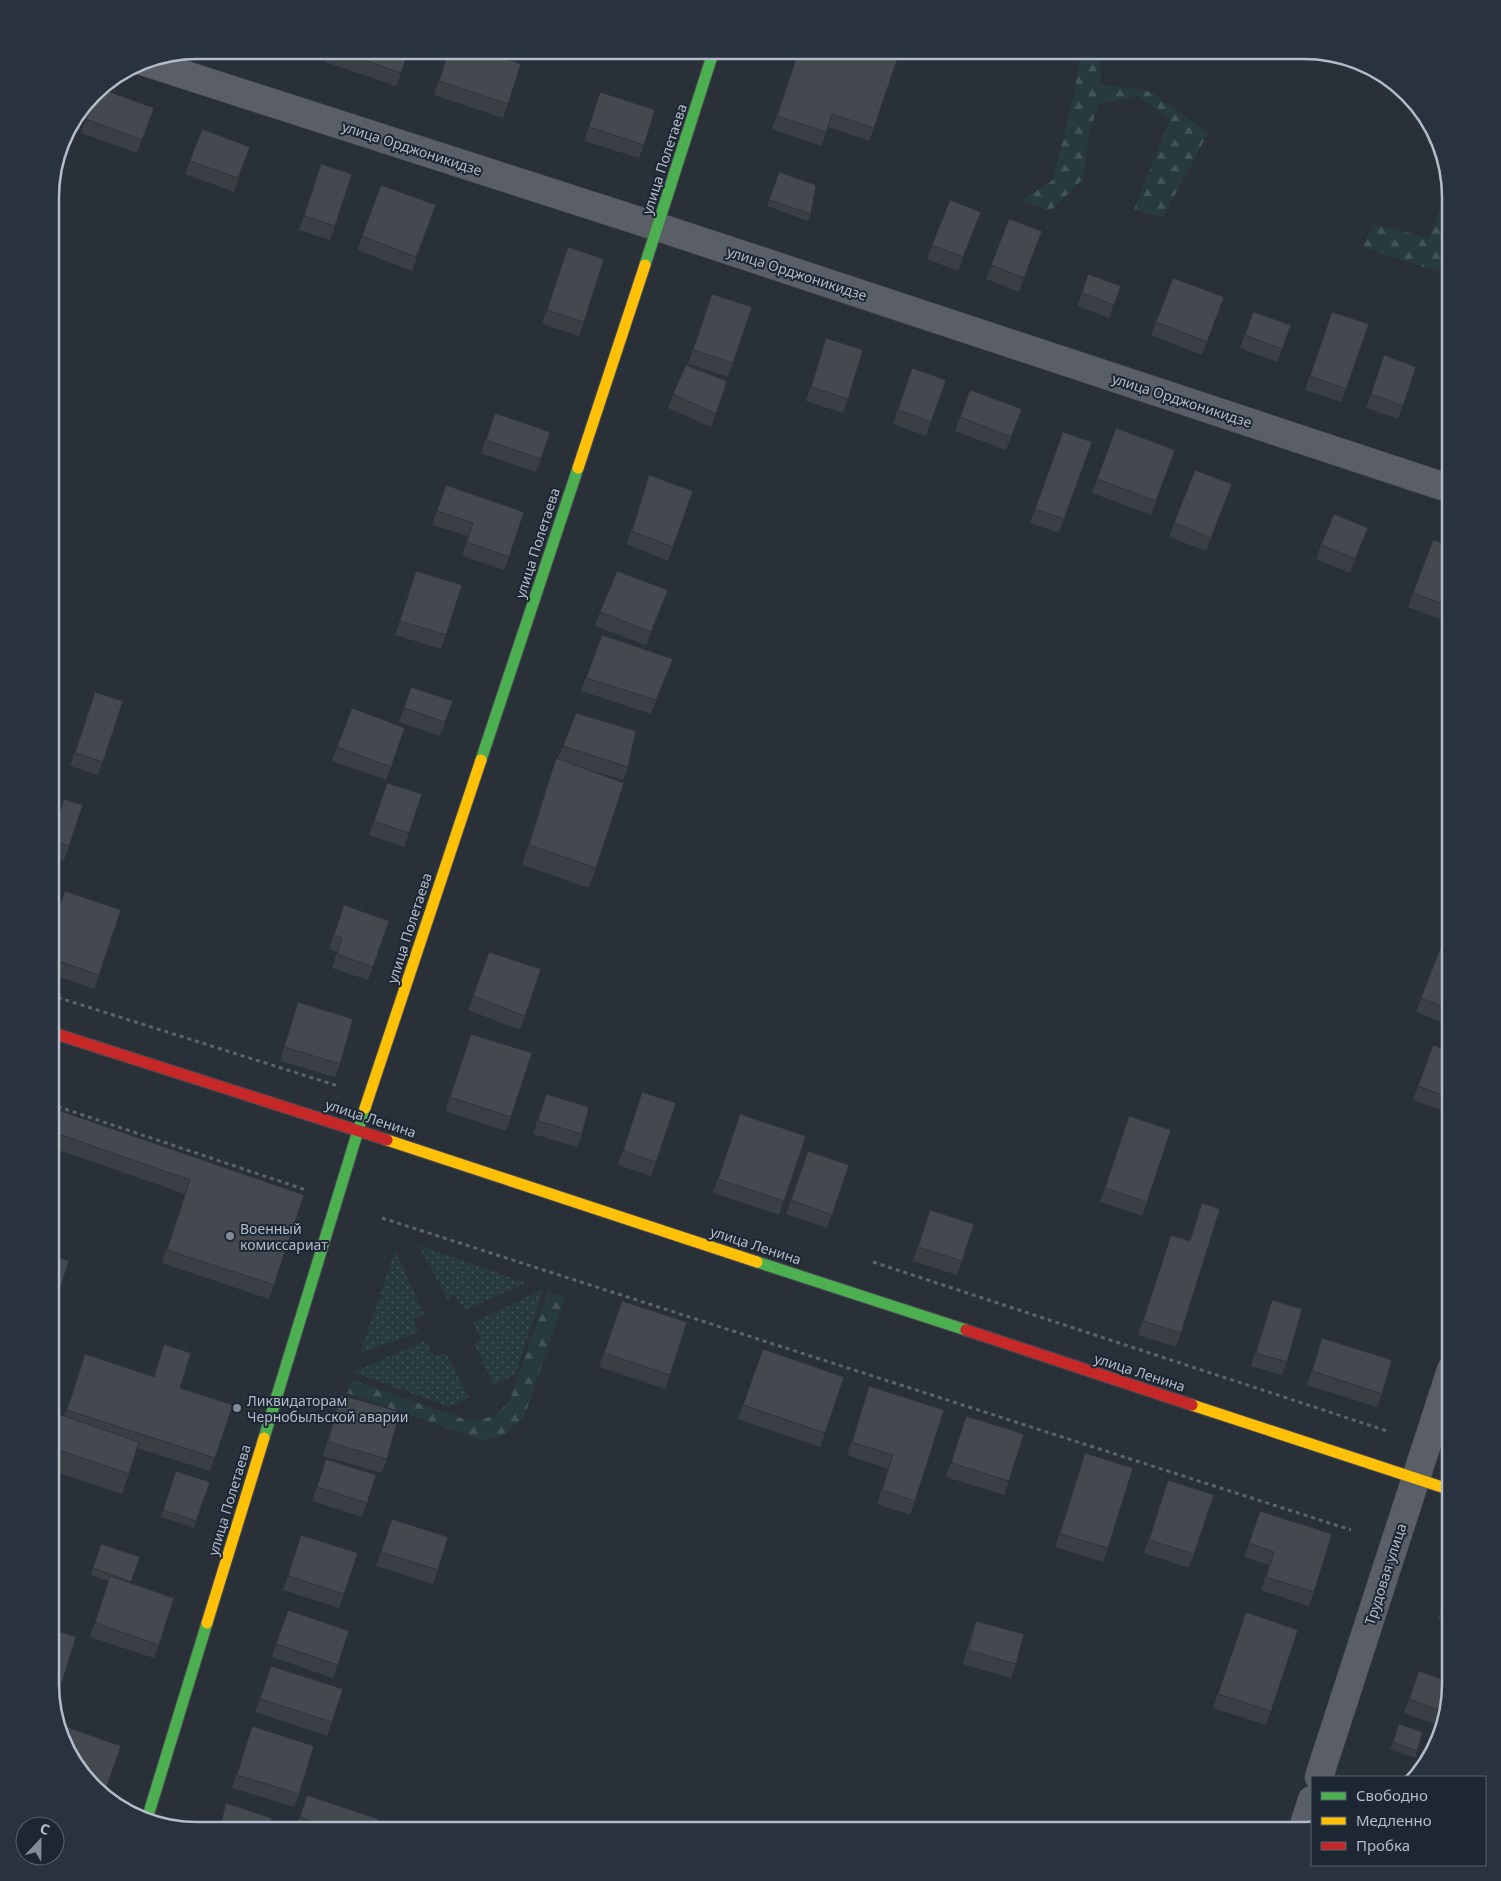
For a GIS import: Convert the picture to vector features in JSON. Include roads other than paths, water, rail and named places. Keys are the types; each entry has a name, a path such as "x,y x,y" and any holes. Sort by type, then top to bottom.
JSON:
{"street":[{"name":"улица Полетаева","path":"149,1814 358,1130 658,227 711,59"},
{"name":"улица Орджоникидзе","path":"155,65 658,227 1442,486"},
{"name":"улица Ленина","path":"59,1035 358,1130 1442,1487"},
{"name":"Трудовая улица","path":"1319,1776 1442,1397"},
{"path":"1305,1822 1311,1803"}],"place":[{"name":"Военный комиссариат","path":"230,1236"},
{"name":"Ликвидаторам Чернобыльской аварии","path":"237,1408"}]}
